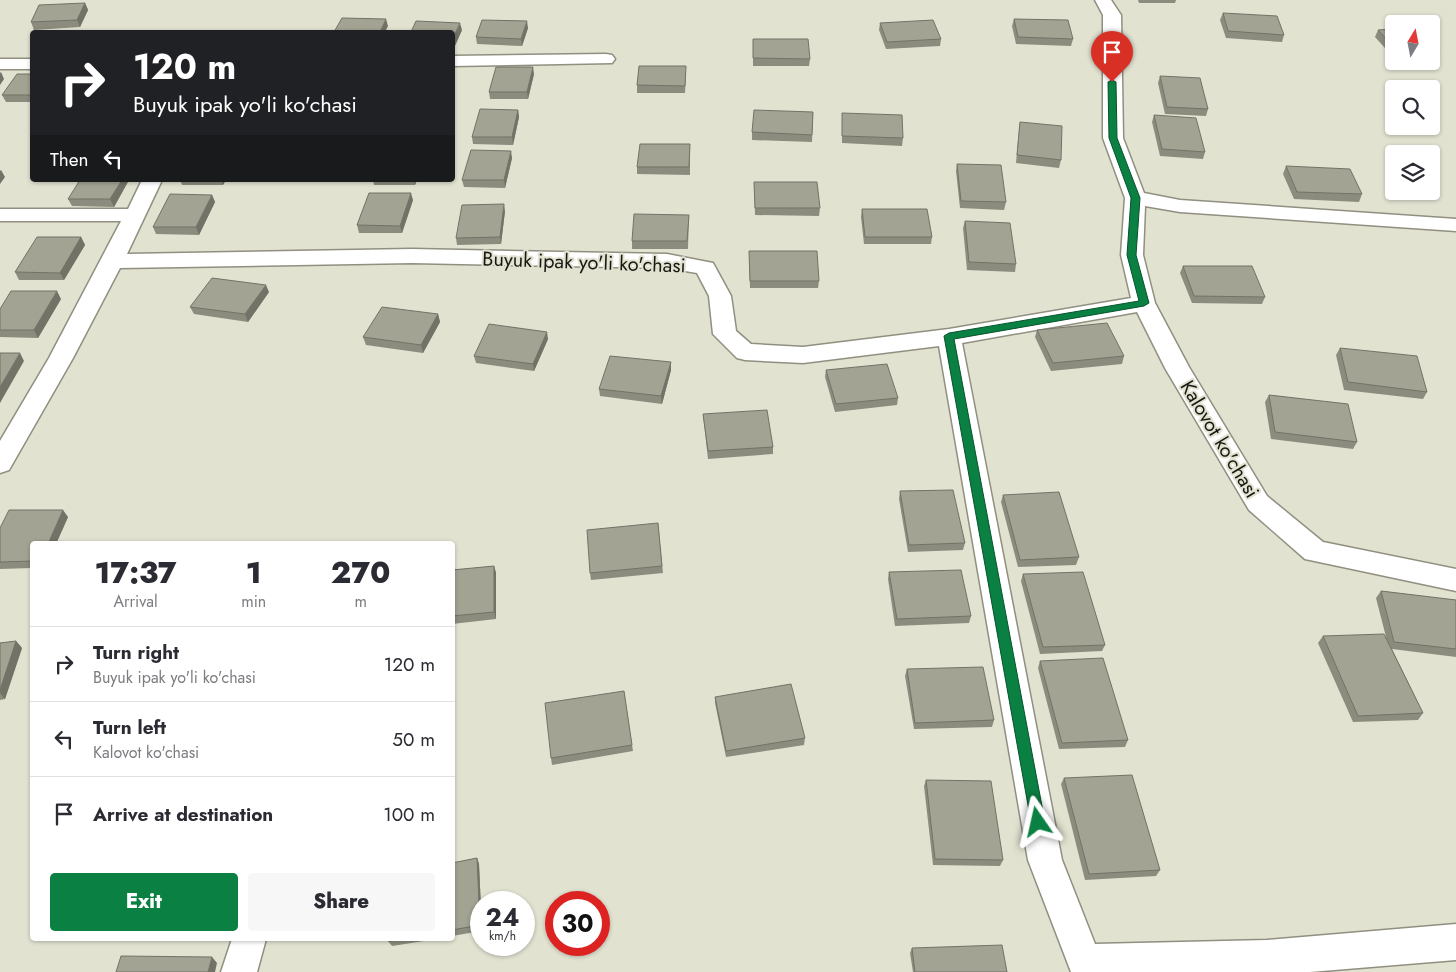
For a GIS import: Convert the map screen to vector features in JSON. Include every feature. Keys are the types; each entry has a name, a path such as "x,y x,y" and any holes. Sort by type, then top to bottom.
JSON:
{"street":[{"name":"Kalovot ko'chasi","path":"1103,0 1112,15 1113,138 1136,198 1132,255 1144,303 1177,368 1258,503 1315,550 1456,580"},
{"path":"455,61 606,59"},
{"path":"0,64 30,64"},
{"path":"0,463 61,358 151,182"},
{"path":"1136,198 1180,206 1456,225"},
{"path":"0,214 134,215"},
{"name":"Buyuk ipak yo'li ko'chasi","path":"112,260 412,256 667,261 705,268 720,296 725,334 745,352 803,355 949,336 1144,303"},
{"path":"949,336 1045,860 1085,962 1267,958 1456,942"},
{"path":"0,420 25,419"},
{"path":"239,972 248,941"}],"building":[{"path":"85,3 77,20 31,22 39,5"},
{"path":"1223,13 1277,16 1284,35 1228,31"},
{"path":"342,18 386,19 381,30 335,30"},
{"path":"1014,19 1068,20 1073,39 1018,37"},
{"path":"482,20 527,21 521,39 476,37"},
{"path":"933,20 941,39 887,42 880,23"},
{"path":"416,21 460,23 455,34 455,30 412,30"},
{"path":"1378,30 1385,30 1385,37"},
{"path":"753,39 808,39 810,59 753,58"},
{"path":"639,66 686,66 685,86 637,85"},
{"path":"496,67 533,67 527,92 489,92"},
{"path":"17,74 30,74 30,95 2,95"},
{"path":"1160,76 1200,78 1208,109 1167,107"},
{"path":"480,109 518,110 512,137 472,137"},
{"path":"754,110 813,112 812,135 752,132"},
{"path":"842,113 902,115 903,138 842,136"},
{"path":"1154,115 1196,118 1205,152 1162,149"},
{"path":"1020,122 1062,126 1061,160 1017,155"},
{"path":"640,144 690,144 689,167 637,167"},
{"path":"471,150 511,151 504,180 462,180"},
{"path":"957,164 1001,165 1006,202 961,201"},
{"path":"1286,166 1350,169 1362,194 1297,192"},
{"path":"79,182 121,182 110,199 68,199"},
{"path":"754,182 817,182 820,208 755,208"},
{"path":"369,193 411,193 400,226 357,225"},
{"path":"170,194 212,195 196,227 153,227"},
{"path":"504,204 500,237 456,238 462,205"},
{"path":"862,209 927,209 932,237 865,237"},
{"path":"634,214 689,215 687,241 632,241"},
{"path":"965,221 1010,223 1016,264 969,262"},
{"path":"37,237 81,237 60,273 15,272"},
{"path":"749,251 817,251 819,281 750,281"},
{"path":"1183,266 1252,266 1265,297 1194,296"},
{"path":"212,278 266,285 245,314 190,307"},
{"path":"11,291 57,291 34,330 0,330 0,309"},
{"path":"382,307 438,314 421,345 363,337"},
{"path":"1107,323 1124,356 1053,363 1037,330"},
{"path":"489,324 547,332 533,364 474,356"},
{"path":"1340,348 1417,356 1427,392 1348,382"},
{"path":"0,353 20,353 0,387"},
{"path":"610,356 671,362 661,396 599,389"},
{"path":"887,364 898,398 836,404 826,370"},
{"path":"1269,395 1348,404 1357,442 1275,432"},
{"path":"767,410 773,447 708,451 703,414"},
{"path":"953,490 965,543 909,545 900,491"},
{"path":"1059,492 1079,557 1020,560 1003,495"},
{"path":"9,510 63,510 49,541 30,541 30,561 0,562 0,528"},
{"path":"658,523 662,566 590,573 587,530"},
{"path":"494,566 494,612 455,616 455,570"},
{"path":"961,570 971,616 897,619 889,572"},
{"path":"1083,572 1105,645 1043,647 1023,574"},
{"path":"1381,591 1456,600 1456,649 1394,642"},
{"path":"1384,634 1423,713 1358,716 1323,636"},
{"path":"16,641 0,690 0,643"},
{"path":"1103,658 1128,740 1062,743 1040,661"},
{"path":"983,667 994,720 915,723 907,669"},
{"path":"791,684 805,738 726,751 715,697"},
{"path":"624,691 632,745 551,758 545,703"},
{"path":"1132,775 1160,870 1089,874 1064,778"},
{"path":"926,780 991,781 1003,860 935,859"},
{"path":"477,858 478,891 470,891 470,927 455,929 455,862"},
{"path":"1002,945 1007,972 915,972 912,948"},
{"path":"121,956 212,957 208,972 116,972"}],"route":[{"path":"1038,822 949,336 1144,303 1132,255 1136,198 1113,138 1112,82"}]}
